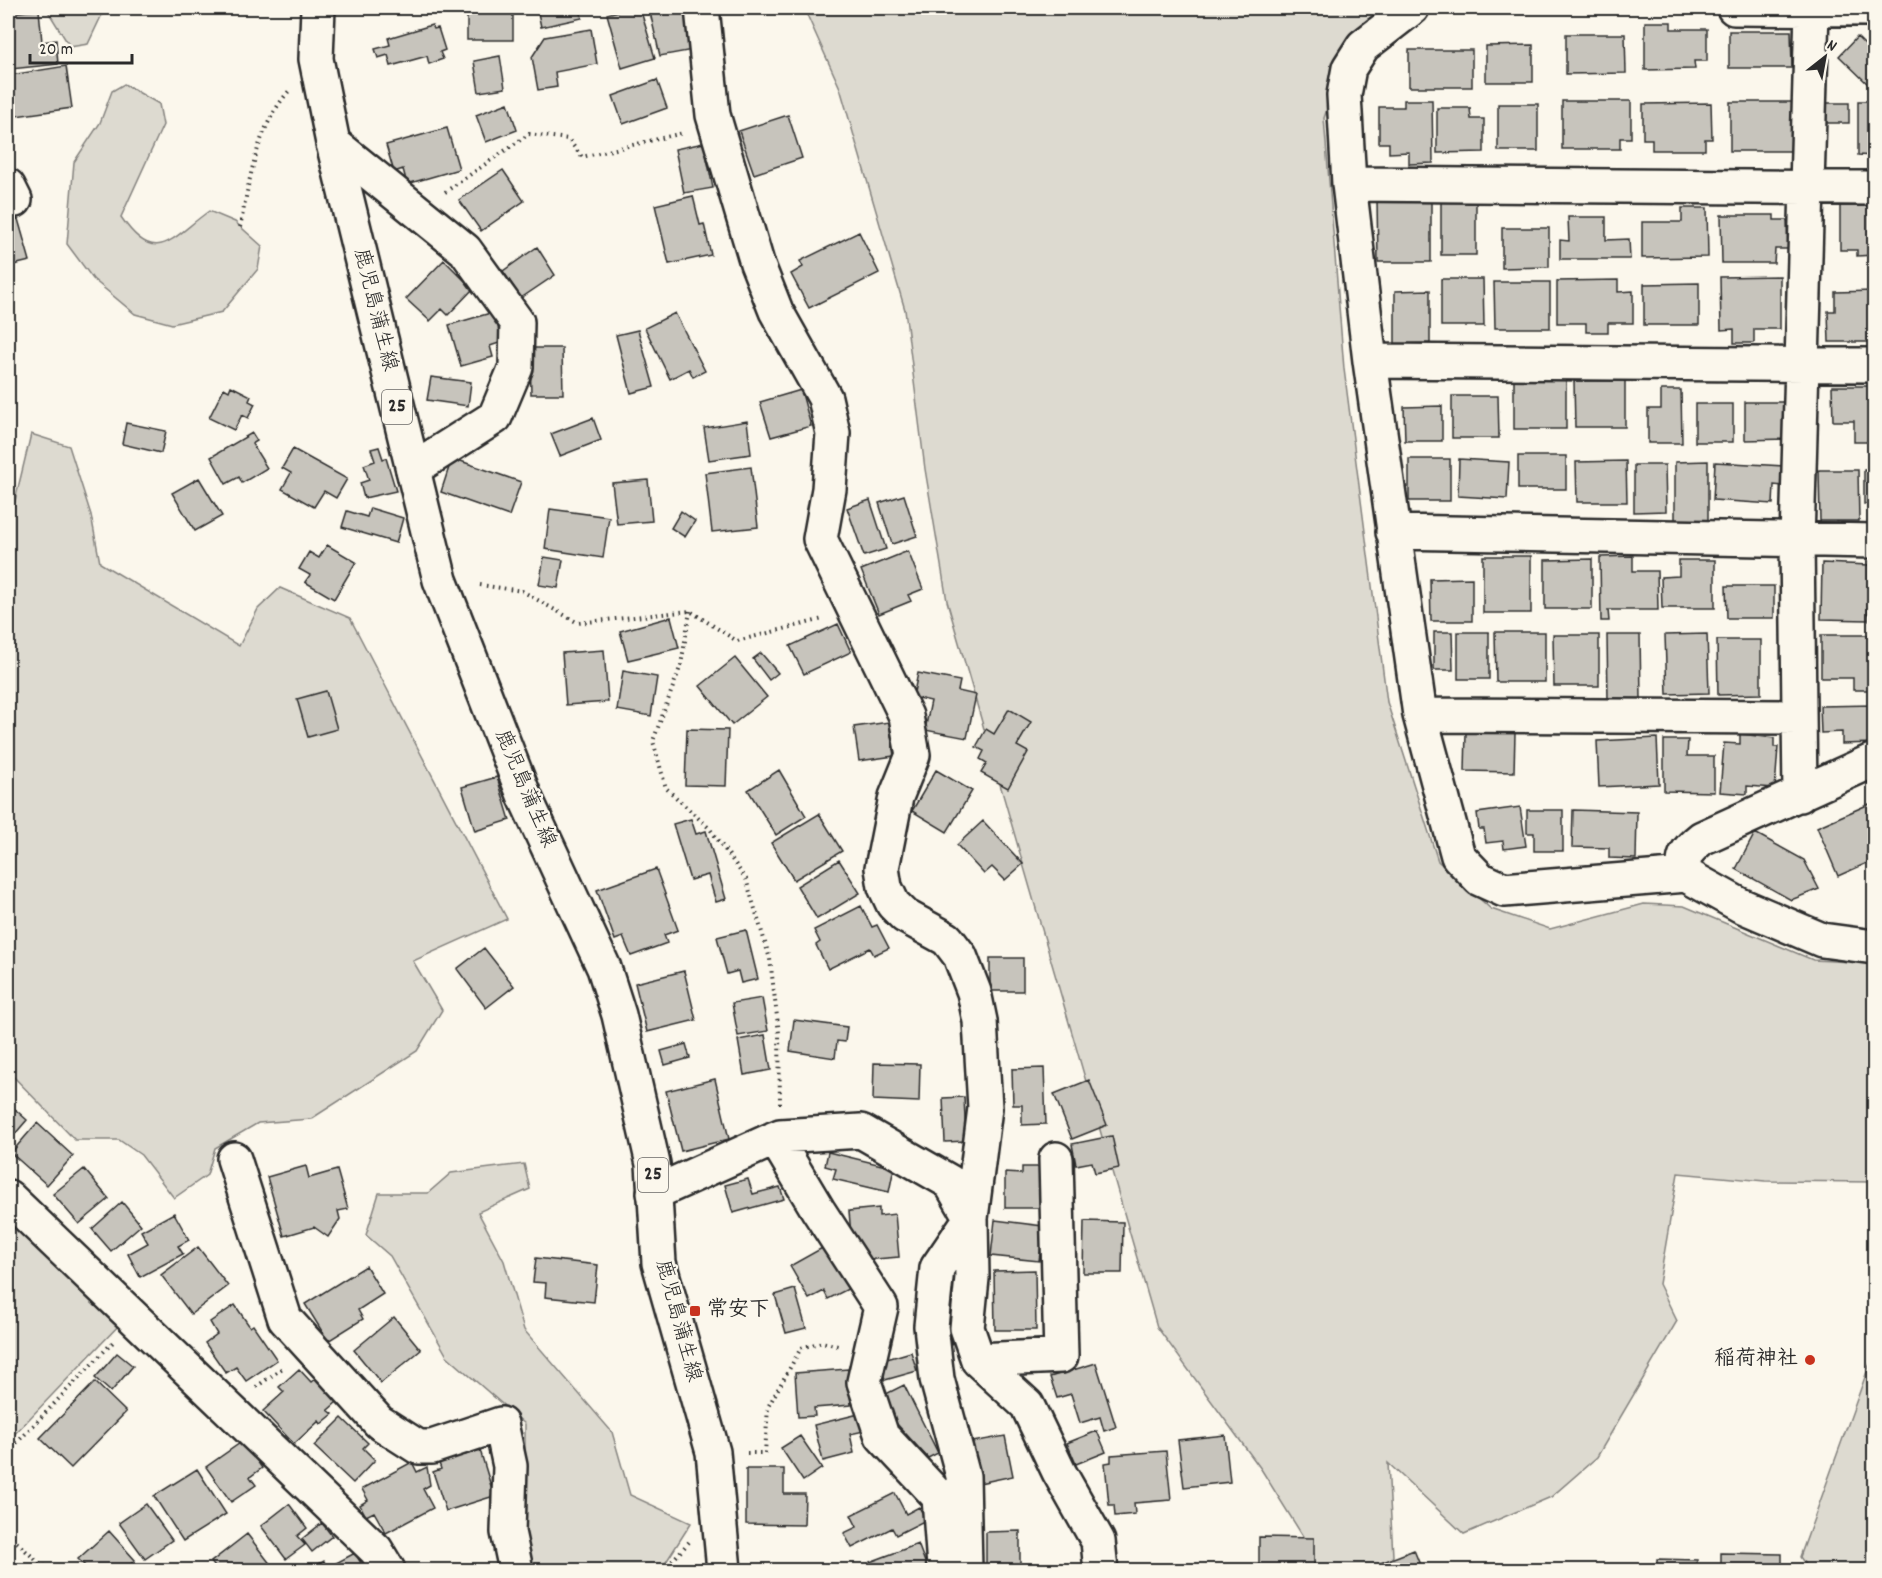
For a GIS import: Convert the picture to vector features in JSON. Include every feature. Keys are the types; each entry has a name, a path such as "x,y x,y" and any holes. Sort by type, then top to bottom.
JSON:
{"street":[{"name":"鹿児島蒲生線","path":"318,8 316,59 333,143 440,580 524,795 604,968 619,1015 651,1153 659,1263 714,1452 724,1570"},
{"path":"702,8 716,126 757,263 772,301 825,398 833,433 829,489 820,539 906,716 911,735 913,755 896,797 882,868 885,887 893,904 905,916 947,939 960,956 974,992 980,1021 985,1108 971,1218 972,1278 967,1328 978,1360 1027,1406 1059,1472 1098,1541 1101,1570"},
{"path":"1412,8 1364,46 1349,68 1344,95 1349,184 1370,361 1420,715 1458,856 1480,879 1504,890 1686,875 1740,905 1822,940 1875,947"},
{"path":"1734,8 1875,9"},
{"path":"1800,795 1797,541 1812,9"},
{"path":"333,143 465,250 517,322 516,367 495,417 413,470"},
{"path":"1349,184 1875,188"},
{"path":"1370,361 1875,365"},
{"path":"1393,532 1875,542"},
{"path":"1420,715 1798,717"},
{"path":"1686,875 1682,864 1688,848 1702,838 1875,760"},
{"path":"654,1192 778,1137 861,1131 950,1182 971,1218"},
{"path":"778,1137 818,1210 881,1307 864,1382 882,1436 939,1497 944,1570"},
{"path":"234,1159 285,1319 380,1422 418,1447 432,1447 501,1424 510,1466 508,1532 516,1570"},
{"path":"978,1360 1061,1356 1056,1159"},
{"path":"8,1197 376,1550 388,1570"},
{"path":"964,1570 963,1476 937,1379 932,1326 937,1268 971,1218"}],"path":[{"path":"240,227 255,152 280,101 316,59"},
{"path":"417,211 529,134 568,139 582,157 716,126"},
{"path":"440,580 522,591 578,623 690,611 737,641 853,611"},
{"path":"690,611 681,665 653,741 666,788 710,829 747,879 770,959 779,1033 778,1137"},
{"path":"8,1452 134,1320"},
{"path":"714,1452 765,1453 768,1407 801,1348 822,1342 870,1354"},
{"path":"228,1408 311,1347"},
{"path":"8,1534 40,1564 52,1570"}],"shaded area":[{"path":"46,8 105,8 88,44 70,47"},
{"path":"804,8 1387,8 1349,42 1324,118 1344,369 1387,702 1438,861 1491,909 1550,929 1644,904 1684,906 1813,960 1874,963 1874,1182 1765,1181 1678,1173 1659,1284 1677,1321 1597,1457 1551,1497 1464,1534 1388,1463 1393,1556 1384,1570 1306,1570 1314,1554 1261,1469 1157,1327 947,601 925,469 905,310 840,88"},
{"path":"124,84 159,104 163,125 121,217 133,233 144,242 154,245 164,243 209,211 235,222 262,246 258,269 222,312 172,324 135,314 93,279 67,244 74,162 100,123 112,91"},
{"path":"31,434 69,446 91,515 100,563 239,646 258,609 280,588 350,618 507,919 413,961 442,1010 417,1051 311,1119 258,1123 215,1148 207,1175 174,1198 141,1155 119,1140 75,1140 8,1071 8,530"},
{"path":"524,1164 530,1189 478,1212 504,1261 524,1330 612,1432 630,1495 691,1523 661,1570 532,1570 525,1531 525,1424 447,1356 390,1256 366,1235 379,1193 428,1193 451,1173"},
{"path":"8,1206 122,1322 8,1441"},
{"path":"1874,1356 1874,1570 1809,1570 1800,1557"}],"building":[{"path":"467,8 513,8 513,40 467,40"},
{"path":"537,8 580,8 582,18 541,27"},
{"path":"640,8 655,58 622,68 607,14"},
{"path":"649,8 684,8 693,50 660,56"},
{"path":"39,10 42,42 56,40 58,64 11,69 8,13"},
{"path":"1645,22 1671,22 1671,29 1707,29 1707,61 1694,61 1695,69 1645,70"},
{"path":"432,25 434,29 438,28 445,50 440,52 443,59 429,64 427,56 391,66 388,55 378,58 375,49 390,45 388,38"},
{"path":"591,29 597,64 555,72 557,87 538,90 532,57 545,37"},
{"path":"1729,31 1791,31 1792,68 1729,68"},
{"path":"1566,34 1625,34 1626,73 1566,74"},
{"path":"1857,37 1874,54 1874,84 1871,87 1839,56"},
{"path":"1533,45 1533,82 1486,82 1486,46"},
{"path":"1409,50 1472,50 1472,87 1409,87"},
{"path":"500,56 505,88 479,92 474,61"},
{"path":"66,66 72,108 16,116 10,75"},
{"path":"657,80 667,108 623,124 613,96"},
{"path":"1404,100 1432,100 1433,163 1409,164 1409,152 1389,153 1389,143 1379,143 1379,107 1404,107"},
{"path":"1562,101 1631,101 1631,138 1620,138 1620,149 1562,149"},
{"path":"1858,101 1874,101 1874,156 1858,155"},
{"path":"1730,102 1792,102 1792,151 1730,151"},
{"path":"508,103 517,130 486,142 476,115"},
{"path":"1711,103 1712,139 1705,139 1705,150 1652,150 1652,139 1643,139 1643,104"},
{"path":"1825,103 1849,103 1849,123 1825,123"},
{"path":"1498,104 1538,104 1538,151 1498,151"},
{"path":"1437,108 1470,108 1471,119 1484,119 1484,152 1437,153"},
{"path":"788,115 802,158 754,174 739,131"},
{"path":"447,128 459,169 407,184 403,169 394,172 386,145"},
{"path":"704,143 713,188 684,193 675,149"},
{"path":"503,170 524,201 481,231 459,200"},
{"path":"693,196 700,225 704,224 711,255 669,264 655,205"},
{"path":"1377,199 1431,199 1431,262 1378,262"},
{"path":"1441,199 1476,199 1476,255 1441,255"},
{"path":"1840,205 1874,205 1874,255 1857,256 1857,250 1840,250"},
{"path":"1682,208 1707,208 1708,257 1642,258 1642,222 1682,222"},
{"path":"1721,215 1774,215 1774,220 1787,220 1788,249 1775,249 1774,263 1722,263"},
{"path":"1568,217 1606,217 1606,240 1629,239 1630,259 1560,259 1560,240 1569,241"},
{"path":"18,219 30,261 13,265 8,247 8,222"},
{"path":"1502,228 1549,228 1549,267 1502,268"},
{"path":"859,232 879,273 809,308 791,274 803,267 800,261"},
{"path":"537,247 555,275 521,298 503,271"},
{"path":"444,260 473,289 448,315 442,309 430,321 406,299"},
{"path":"1780,276 1780,329 1754,329 1754,343 1734,343 1734,329 1721,330 1720,277"},
{"path":"1441,279 1483,279 1484,326 1441,326"},
{"path":"1618,280 1618,292 1633,291 1633,323 1608,323 1608,332 1586,332 1586,323 1557,323 1557,281"},
{"path":"1494,282 1550,282 1550,328 1495,328"},
{"path":"1699,283 1699,325 1644,325 1644,284"},
{"path":"1430,290 1430,343 1395,344 1395,291"},
{"path":"1874,291 1874,342 1829,342 1828,311 1835,311 1835,292"},
{"path":"494,312 502,342 490,346 493,357 461,366 449,325"},
{"path":"675,313 705,371 693,377 689,369 670,379 645,328"},
{"path":"638,330 654,387 631,393 616,335"},
{"path":"530,348 562,348 563,394 531,394"},
{"path":"431,377 471,382 468,406 427,400"},
{"path":"1514,378 1566,378 1566,429 1514,429"},
{"path":"1574,381 1625,381 1625,427 1575,427"},
{"path":"231,386 251,396 249,401 255,404 248,418 242,415 234,430 209,418 224,388 229,391"},
{"path":"1832,386 1874,386 1874,442 1854,442 1854,421 1833,421"},
{"path":"801,390 811,426 771,437 760,402"},
{"path":"1661,390 1681,390 1682,443 1648,443 1648,409 1661,409"},
{"path":"1452,396 1498,396 1499,438 1452,438"},
{"path":"1745,402 1787,402 1787,439 1745,440"},
{"path":"1695,404 1733,404 1733,442 1695,442"},
{"path":"1442,406 1442,441 1405,441 1404,407"},
{"path":"593,418 601,440 560,456 551,434"},
{"path":"747,421 751,454 709,460 704,428"},
{"path":"126,423 166,431 161,453 122,444"},
{"path":"252,433 257,441 252,444 267,468 242,483 239,477 226,484 211,457"},
{"path":"379,447 383,459 386,458 396,491 364,498 360,483 369,480 364,465 375,461 371,449"},
{"path":"293,449 347,479 336,498 324,491 314,507 282,489 291,473 282,468"},
{"path":"1518,456 1566,456 1566,489 1518,489"},
{"path":"452,458 521,482 509,516 441,492"},
{"path":"1409,459 1450,459 1450,501 1409,501"},
{"path":"1459,459 1509,462 1507,499 1458,496"},
{"path":"1626,461 1627,502 1577,502 1576,462"},
{"path":"1708,461 1708,522 1675,522 1675,462"},
{"path":"1715,462 1784,466 1783,486 1774,485 1773,504 1713,500"},
{"path":"1634,465 1665,465 1666,511 1634,512"},
{"path":"751,467 758,527 712,532 705,473"},
{"path":"1819,470 1858,470 1859,521 1820,521"},
{"path":"1864,470 1874,470 1874,504 1864,504"},
{"path":"199,478 222,516 195,531 172,493"},
{"path":"648,480 652,521 617,524 612,483"},
{"path":"904,495 917,536 892,544 879,503"},
{"path":"870,500 886,549 864,556 847,508"},
{"path":"370,508 403,518 396,543 342,527 347,511 367,517"},
{"path":"550,509 609,517 603,558 545,549"},
{"path":"681,511 695,521 685,537 671,528"},
{"path":"327,545 356,562 334,599 305,582 310,575 299,569 309,552 319,558"},
{"path":"908,551 923,589 908,595 911,601 879,614 861,570"},
{"path":"1483,556 1531,556 1531,613 1483,613"},
{"path":"1633,556 1633,571 1657,571 1658,610 1608,610 1609,621 1601,621 1600,557"},
{"path":"544,557 563,560 558,588 539,585"},
{"path":"1592,559 1592,609 1545,609 1545,560"},
{"path":"1679,560 1715,560 1715,608 1662,608 1661,577 1679,576"},
{"path":"1822,563 1869,565 1868,620 1821,619"},
{"path":"1472,578 1472,621 1431,621 1430,579"},
{"path":"1726,586 1774,586 1774,618 1727,618"},
{"path":"671,617 679,648 628,660 620,631"},
{"path":"838,624 851,652 804,674 790,646"},
{"path":"1434,632 1452,632 1453,670 1434,670"},
{"path":"1458,632 1489,632 1489,679 1458,679"},
{"path":"1495,632 1545,632 1545,682 1496,682"},
{"path":"1707,634 1709,693 1667,694 1665,635"},
{"path":"1553,635 1599,635 1599,686 1554,686"},
{"path":"1607,635 1640,635 1641,700 1608,700"},
{"path":"1821,635 1874,635 1874,690 1853,690 1853,678 1821,678"},
{"path":"1717,640 1761,640 1761,694 1718,695"},
{"path":"604,650 608,702 566,705 562,653"},
{"path":"761,653 778,673 769,680 753,659"},
{"path":"735,658 767,697 732,725 700,686"},
{"path":"623,671 657,677 651,716 617,710"},
{"path":"918,673 960,681 958,691 976,695 967,738 925,730 931,701 913,697"},
{"path":"326,691 337,729 308,737 297,699"},
{"path":"1874,705 1874,743 1842,744 1842,732 1821,733 1820,706"},
{"path":"1009,709 1031,722 1017,746 1028,752 1008,788 981,773 987,763 980,759 984,751 976,747 986,729 994,734"},
{"path":"889,722 894,756 859,761 854,727"},
{"path":"687,729 728,730 726,786 685,785"},
{"path":"1466,733 1515,733 1514,772 1465,771"},
{"path":"1740,734 1774,738 1774,747 1778,747 1775,788 1747,786 1747,794 1720,792 1724,743 1740,744"},
{"path":"1657,738 1659,784 1599,787 1597,741"},
{"path":"1664,740 1688,740 1687,756 1714,756 1714,792 1664,791"},
{"path":"779,770 806,816 776,835 748,790"},
{"path":"936,770 972,791 947,832 912,811"},
{"path":"497,777 510,820 475,831 462,787"},
{"path":"1874,802 1874,860 1838,876 1817,827"},
{"path":"1520,807 1526,846 1504,849 1503,841 1486,843 1484,829 1479,829 1477,813"},
{"path":"1527,810 1563,810 1563,851 1534,851 1534,833 1527,833"},
{"path":"1573,810 1637,812 1636,859 1609,858 1609,848 1572,847"},
{"path":"819,814 842,851 794,880 771,843"},
{"path":"691,819 696,834 706,831 726,899 716,902 708,875 690,880 673,824"},
{"path":"983,821 1023,864 1005,880 992,867 984,874 957,845"},
{"path":"1755,833 1804,860 1819,889 1791,900 1736,869"},
{"path":"839,860 860,893 817,919 797,886"},
{"path":"656,869 678,930 664,935 667,943 631,956 623,937 615,940 597,890"},
{"path":"861,906 872,927 877,925 889,948 874,955 870,948 828,969 816,945 820,942 814,930"},
{"path":"746,930 758,979 741,983 738,971 727,974 717,937"},
{"path":"484,948 514,986 486,1008 457,969"},
{"path":"990,958 1023,958 1023,991 990,991"},
{"path":"684,971 696,1020 647,1032 635,983"},
{"path":"762,998 768,1031 738,1036 732,1003"},
{"path":"794,1020 847,1027 845,1042 837,1041 835,1058 790,1051"},
{"path":"765,1035 771,1070 744,1075 738,1040"},
{"path":"686,1044 690,1058 665,1065 661,1051"},
{"path":"874,1063 920,1064 919,1102 873,1100"},
{"path":"1044,1068 1046,1124 1022,1125 1022,1105 1013,1105 1012,1069"},
{"path":"715,1079 729,1139 681,1151 666,1091"},
{"path":"1089,1080 1107,1125 1072,1139 1054,1094"},
{"path":"964,1097 966,1141 945,1142 943,1098"},
{"path":"8,1103 27,1120 8,1142"},
{"path":"37,1123 73,1156 47,1185 11,1153"},
{"path":"1112,1136 1119,1168 1095,1173 1092,1162 1076,1165 1072,1144"},
{"path":"828,1152 894,1168 889,1192 833,1179 836,1169 825,1166"},
{"path":"306,1166 309,1178 337,1170 348,1209 338,1211 340,1219 328,1237 314,1227 284,1236 267,1177"},
{"path":"1022,1167 1040,1167 1041,1208 1005,1208 1005,1173 1022,1174"},
{"path":"84,1169 109,1199 79,1224 53,1194"},
{"path":"748,1179 753,1194 780,1187 784,1199 733,1213 725,1185"},
{"path":"122,1202 141,1225 111,1251 92,1229"},
{"path":"879,1208 879,1216 895,1214 899,1257 864,1260 862,1246 852,1247 849,1211"},
{"path":"174,1213 189,1240 178,1246 183,1254 140,1277 128,1254 148,1243 141,1231"},
{"path":"995,1220 1043,1226 1039,1261 991,1256"},
{"path":"1084,1221 1123,1222 1122,1273 1083,1273"},
{"path":"198,1247 228,1286 191,1314 161,1275"},
{"path":"824,1247 848,1289 828,1299 824,1291 809,1299 790,1266"},
{"path":"536,1258 598,1265 594,1302 545,1297 546,1283 533,1282"},
{"path":"366,1266 383,1294 358,1310 363,1319 328,1341 305,1304"},
{"path":"1035,1270 1036,1330 995,1330 994,1271"},
{"path":"795,1289 806,1328 786,1333 775,1295"},
{"path":"235,1305 250,1327 253,1325 277,1360 246,1381 236,1367 226,1373 205,1343 217,1334 210,1322"},
{"path":"394,1317 421,1350 381,1383 354,1350"},
{"path":"911,1352 917,1371 885,1380 880,1361"},
{"path":"117,1353 133,1366 111,1392 95,1378"},
{"path":"1096,1363 1116,1427 1104,1431 1100,1417 1080,1423 1071,1394 1057,1398 1050,1377"},
{"path":"299,1369 311,1382 316,1378 337,1402 328,1410 333,1414 321,1424 319,1421 294,1444 263,1411 284,1392 279,1387"},
{"path":"848,1369 851,1405 814,1408 815,1416 798,1417 795,1373"},
{"path":"95,1382 126,1412 71,1468 40,1438"},
{"path":"904,1385 938,1453 928,1458 885,1411 878,1398"},
{"path":"859,1414 864,1431 850,1434 854,1453 823,1461 814,1425"},
{"path":"342,1418 368,1443 363,1448 375,1460 353,1483 314,1446"},
{"path":"1097,1431 1106,1452 1076,1464 1067,1443"},
{"path":"1225,1435 1230,1482 1184,1487 1178,1440"},
{"path":"800,1436 822,1468 803,1481 781,1448"},
{"path":"1005,1436 1013,1476 979,1483 972,1442"},
{"path":"243,1441 262,1468 250,1477 256,1485 231,1502 206,1467"},
{"path":"480,1450 494,1496 446,1511 433,1472 441,1469 439,1463 447,1461 446,1456 464,1451 465,1455"},
{"path":"1166,1451 1171,1500 1134,1503 1135,1514 1115,1516 1114,1505 1109,1505 1105,1463 1111,1462 1111,1455"},
{"path":"412,1462 417,1472 427,1467 430,1485 423,1489 433,1508 386,1533 374,1512 366,1516 360,1505 368,1500 362,1489"},
{"path":"197,1469 226,1514 183,1541 154,1496"},
{"path":"746,1469 784,1469 784,1494 805,1494 804,1525 746,1524"},
{"path":"895,1493 906,1514 919,1507 926,1520 896,1535 892,1528 852,1548 844,1533 857,1527 851,1515"},
{"path":"146,1504 172,1540 145,1559 119,1523"},
{"path":"289,1504 307,1528 297,1536 305,1545 286,1559 261,1526"},
{"path":"322,1523 332,1536 312,1552 302,1539"},
{"path":"109,1531 135,1560 124,1570 89,1570 78,1559"},
{"path":"1020,1531 1020,1570 986,1570 986,1532"},
{"path":"247,1534 275,1570 217,1570 211,1562"},
{"path":"1259,1537 1314,1538 1314,1570 1259,1570"},
{"path":"918,1544 928,1570 874,1570 870,1562"},
{"path":"1414,1550 1422,1570 1369,1570 1368,1568"},
{"path":"355,1553 365,1570 308,1570 324,1561 327,1568"},
{"path":"1721,1553 1782,1554 1782,1570 1721,1570"},
{"path":"1657,1559 1697,1560 1697,1570 1657,1570"},
{"path":"1162,1566 1162,1570 1125,1570"}],"place":[{"name":"常安下","path":"695,1311"},
{"name":"稲荷神社","path":"1810,1360"}]}
